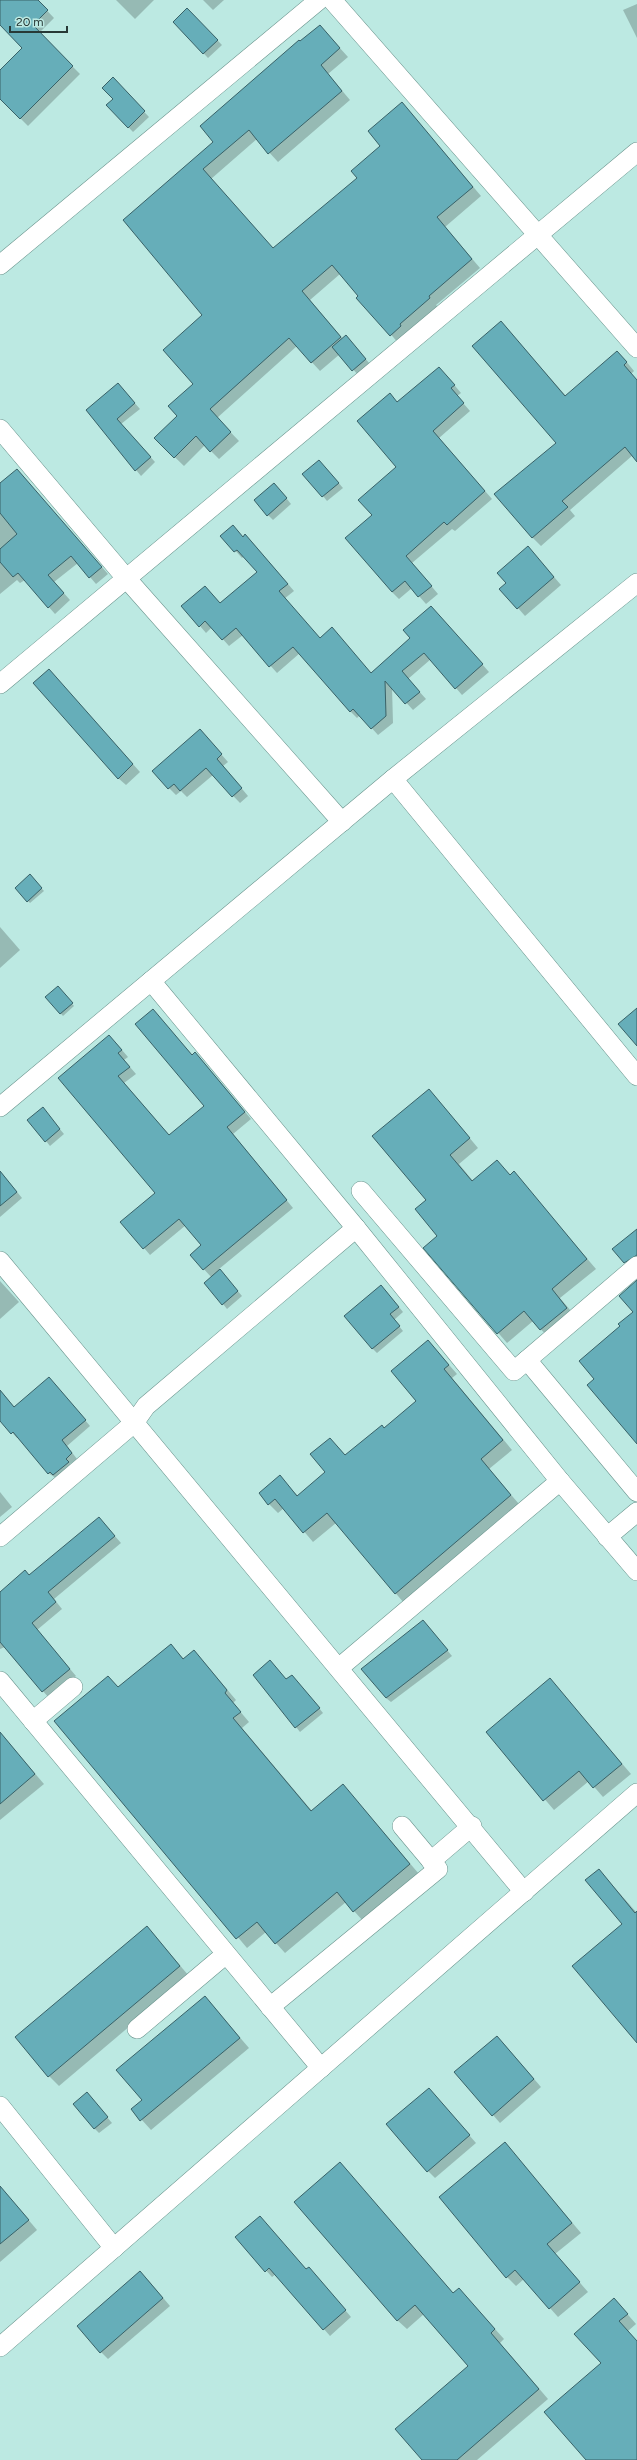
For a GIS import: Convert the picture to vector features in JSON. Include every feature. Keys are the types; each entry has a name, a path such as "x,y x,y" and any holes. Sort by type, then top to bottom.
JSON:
{"street":[{"path":"0,265 319,0"},
{"path":"332,0 637,348"},
{"path":"0,684 637,152"},
{"path":"0,429 126,578 342,822"},
{"path":"0,1107 393,779 637,583"},
{"path":"393,779 637,1076"},
{"path":"151,980 356,1228 560,1481 637,1571"},
{"path":"361,1191 514,1371 637,1266"},
{"path":"0,1537 134,1424 146,1406 356,1228"},
{"path":"0,1261 134,1424 340,1667 472,1826 524,1892"},
{"path":"527,1360 637,1492"},
{"path":"340,1667 560,1481"},
{"path":"607,1537 637,1512"},
{"path":"0,1681 321,2068"},
{"path":"34,1721 73,1687"},
{"path":"0,2347 637,1793"},
{"path":"270,2007 438,1869 402,1826"},
{"path":"432,1861 472,1826"},
{"path":"137,2029 226,1954"},
{"path":"0,2106 114,2248"}],"building":[{"path":"0,0 38,0 48,10 33,25 73,66 20,119 0,99 0,70 22,48 0,25"},
{"path":"187,8 218,40 203,54 173,22"},
{"path":"320,25 340,48 321,65 342,91 268,154 249,130 203,169 273,248 357,178 351,171 380,146 368,131 402,102 473,187 437,217 472,259 429,296 430,298 400,324 401,326 390,336 356,298 358,296 332,265 302,291 341,337 311,363 289,338 210,409 231,432 210,452 196,436 174,458 154,438 177,416 168,406 193,384 163,350 202,315 123,220 213,142 200,126 299,40 300,41"},
{"path":"113,77 145,111 128,128 106,105 113,99 102,88"},
{"path":"501,321 565,396 617,351 627,362 624,365 637,380 637,462 625,447 562,501 568,507 532,538 494,494 556,443 472,346"},
{"path":"346,335 366,359 352,371 332,347"},
{"path":"439,367 455,385 451,388 464,403 433,431 485,491 447,525 444,522 406,556 432,586 418,597 405,581 392,592 345,538 372,515 358,500 396,467 357,421 390,393 397,402"},
{"path":"118,383 135,403 117,419 151,457 135,471 86,410"},
{"path":"319,460 339,483 322,497 302,474"},
{"path":"17,469 102,567 89,578 71,556 48,575 64,593 48,608 18,573 13,577 0,562 0,549 17,534 0,513 0,483"},
{"path":"274,483 287,498 267,516 254,500"},
{"path":"233,525 243,537 245,534 288,584 279,591 320,638 332,627 371,673 410,638 403,630 431,606 483,664 455,689 424,653 402,671 420,692 405,704 385,681 386,716 371,729 353,709 350,712 293,647 269,667 236,628 222,640 205,621 199,627 181,606 205,586 220,603 257,572 237,550 234,552 220,536"},
{"path":"528,546 554,577 517,609 499,589 506,583 497,573"},
{"path":"49,669 133,764 118,779 33,683"},
{"path":"200,729 222,754 217,759 242,788 232,797 206,768 180,791 174,784 168,789 152,771"},
{"path":"30,874 42,888 27,902 15,888"},
{"path":"58,986 73,1003 60,1014 45,997"},
{"path":"637,1008 637,1046 618,1024"},
{"path":"153,1009 192,1055 195,1052 245,1112 227,1127 287,1200 203,1270 190,1255 201,1245 179,1219 143,1249 120,1222 155,1193 58,1078 109,1035 122,1050 118,1053 130,1067 118,1076 169,1135 204,1106 135,1024"},
{"path":"429,1089 470,1138 450,1155 472,1181 497,1160 510,1175 514,1171 587,1259 552,1289 567,1308 540,1330 524,1311 497,1334 423,1248 437,1236 415,1209 426,1200 372,1136"},
{"path":"43,1107 60,1129 45,1142 27,1120"},
{"path":"0,1171 17,1192 0,1206"},
{"path":"637,1229 637,1255 624,1263 612,1249"},
{"path":"220,1269 238,1291 222,1305 204,1283"},
{"path":"637,1280 637,1444 587,1385 594,1379 579,1361 620,1326 618,1324 633,1312 619,1296"},
{"path":"381,1285 399,1307 390,1314 400,1326 372,1349 344,1316"},
{"path":"428,1340 449,1365 444,1369 503,1440 481,1459 511,1495 395,1594 327,1513 303,1533 275,1499 268,1505 259,1493 280,1475 297,1496 325,1472 310,1454 330,1438 345,1455 382,1425 384,1428 416,1401 391,1371"},
{"path":"49,1377 86,1420 62,1440 72,1453 66,1459 69,1462 53,1475 50,1472 48,1474 13,1432 11,1434 0,1421 0,1390 14,1407"},
{"path":"99,1517 115,1536 48,1592 56,1602 32,1623 70,1669 42,1692 0,1642 0,1592 25,1570 29,1575"},
{"path":"423,1620 448,1650 386,1698 361,1669"},
{"path":"171,1644 183,1659 194,1650 227,1690 225,1693 241,1712 233,1718 311,1811 343,1784 410,1864 353,1912 337,1892 275,1944 257,1922 236,1939 54,1721 108,1676 118,1687"},
{"path":"270,1660 286,1679 292,1675 320,1708 295,1728 253,1675"},
{"path":"550,1678 622,1764 593,1788 579,1771 543,1801 486,1732"},
{"path":"0,1732 35,1774 0,1804"},
{"path":"599,1869 635,1913 637,1911 637,2043 572,1966 622,1924 585,1880"},
{"path":"147,1926 180,1966 48,2077 15,2037"},
{"path":"205,1996 240,2038 140,2121 131,2109 142,2100 116,2070"},
{"path":"497,2036 534,2079 492,2116 454,2072"},
{"path":"429,2088 470,2135 427,2172 386,2124"},
{"path":"87,2092 108,2117 94,2129 73,2104"},
{"path":"505,2142 572,2223 547,2244 580,2282 549,2309 515,2270 506,2278 439,2197"},
{"path":"340,2162 453,2293 459,2288 495,2329 491,2333 539,2389 457,2460 422,2460 395,2429 468,2366 415,2305 397,2321 294,2202"},
{"path":"0,2186 29,2220 0,2244"},
{"path":"260,2216 306,2269 309,2267 346,2310 323,2330 269,2268 265,2272 235,2237"},
{"path":"140,2271 163,2298 100,2353 77,2326"},
{"path":"614,2298 628,2314 619,2321 637,2341 637,2460 586,2460 544,2412 601,2363 574,2334"}]}
